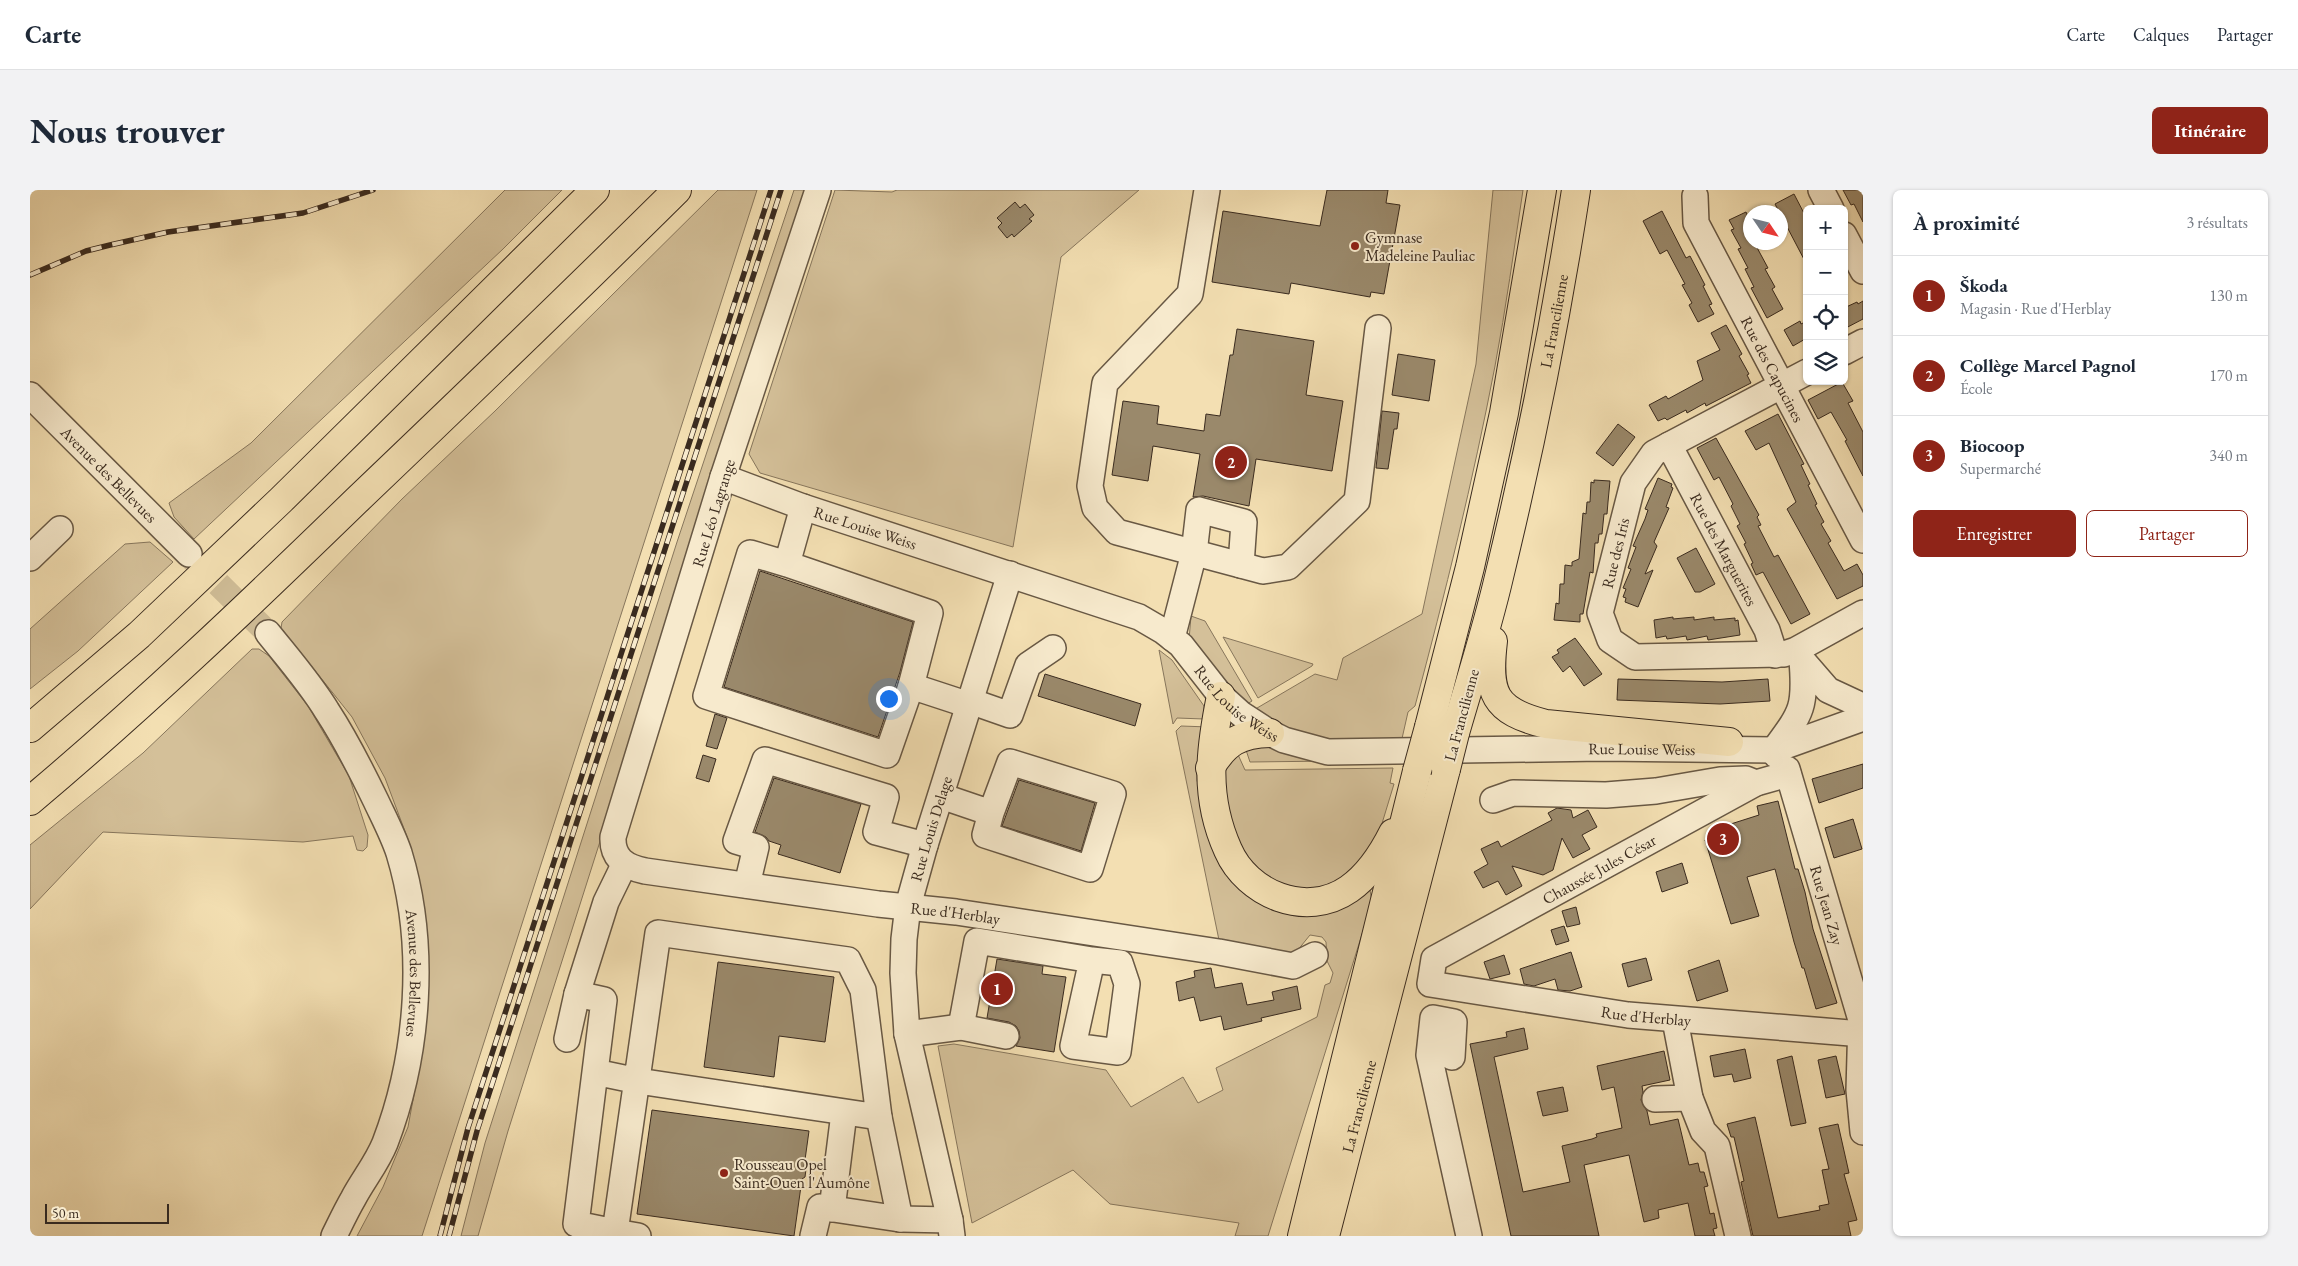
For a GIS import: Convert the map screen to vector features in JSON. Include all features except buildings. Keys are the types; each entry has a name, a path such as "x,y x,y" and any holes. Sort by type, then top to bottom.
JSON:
{"highway":[{"path":"30,728 139,634 282,500 595,190"},
{"path":"30,801 99,743 174,675 677,190"},
{"name":"La Francilienne","path":"1308,1234 1408,806 1470,567 1504,413 1542,190"},
{"name":"La Francilienne","path":"1308,1234 1352,1130 1455,734 1499,579 1536,420 1561,290 1576,190"},
{"path":"1499,579 1490,679 1494,693 1512,712 1525,719 1546,724 1729,742"},
{"path":"1221,696 1210,768 1212,795 1218,821 1232,859 1240,871 1258,887 1290,901 1313,902 1336,897 1362,879 1374,866 1408,806"},
{"path":"1210,768 1218,754 1228,744 1244,736 1270,733"},
{"path":"1345,1236 1352,1130"}],"street":[{"name":"Rue Léo Lagrange","path":"624,865 614,851 613,838 723,477 818,190"},
{"path":"1206,190 1190,294 1105,383 1090,486 1095,508 1117,532 1263,571 1288,567 1357,501 1378,328"},
{"path":"1821,190 1829,205"},
{"name":"Rue des Capucines","path":"1695,196 1696,223 1863,540"},
{"path":"1848,243 1863,272"},
{"path":"1848,350 1863,342"},
{"name":"Rue des Iris","path":"1791,655 1635,657 1610,640 1600,613 1633,484 1654,453 1803,374"},
{"name":"Avenue des Bellevues","path":"30,395 188,554"},
{"name":"Rue des Marguerites","path":"1669,445 1767,630 1828,690 1861,707"},
{"name":"Rue Louise Weiss","path":"723,477 803,507 1139,617 1172,638 1221,696 1241,714 1270,733 1299,745 1328,752 1699,748 1788,752"},
{"path":"787,564 803,507"},
{"path":"1172,638 1194,553 1199,510 1244,522 1241,566"},
{"path":"30,558 60,529"},
{"path":"750,553 787,564 930,613 911,686 887,755 706,696 750,553"},
{"name":"Rue Louis Delage","path":"951,1228 907,1034 903,956 908,906 925,845 1010,574"},
{"path":"1791,655 1863,613"},
{"name":"Avenue des Bellevues","path":"268,633 327,711 363,774 375,800 383,835 396,932 399,981 398,1005 385,1097 353,1199 334,1236"},
{"path":"911,686 1010,715 1028,665 1053,648"},
{"name":"Rue des Marguerites","path":"1788,752 1804,700 1791,655"},
{"name":"Chaussée Jules César","path":"1699,748 1729,742 1788,752 1861,707"},
{"name":"Chaussée Jules César","path":"1430,984 1434,959 1756,784 1828,713 1861,707"},
{"name":"Rue Jean Zay","path":"1788,752 1861,1020 1859,1090 1863,1132"},
{"path":"747,885 756,847 736,841 765,760 886,797 876,832 925,845"},
{"path":"1010,762 1113,794 1090,869 985,835 991,813 1010,762"},
{"path":"1493,800 1513,793 1606,795 1656,791 1720,780 1746,779 1756,784"},
{"path":"941,796 991,813"},
{"path":"567,1040 577,994 606,902 624,865"},
{"name":"Rue d'Herblay","path":"624,865 645,871 878,904 908,906 1219,952 1293,966 1315,955"},
{"path":"577,994 604,1000 576,1224 627,1234 638,1081 658,932 848,960 863,990 879,1117 900,1219"},
{"path":"961,1027 977,941 1092,960"},
{"name":"Rue d'Herblay","path":"1430,984 1628,1015 1862,1034"},
{"path":"863,990 905,995"},
{"path":"1452,1058 1454,1022 1434,1018 1429,1055 1469,1236"},
{"path":"1676,1020 1690,1098 1703,1131 1717,1146 1738,1236"},
{"path":"907,1034 961,1027 1006,1036"},
{"path":"595,1072 638,1081 879,1117"},
{"path":"1655,1099 1690,1098"},
{"path":"832,1209 844,1113"},
{"path":"813,1236 820,1207 951,1228"}],"shaded area":[{"path":"505,190 562,190 503,249 194,539 174,517 169,503 251,443"},
{"path":"718,190 757,190 422,1236 357,1236 383,1187 408,1127 424,1040 426,957 423,901 409,842 385,778 352,717 281,628 282,622 402,499 495,411"},
{"path":"794,190 807,190 508,1131 478,1236 461,1236 485,1143 677,542"},
{"path":"835,190 892,192 897,190 1139,190 1061,257 1013,547 760,473 749,454"},
{"path":"1493,190 1523,190 1503,322 1477,452 1458,537 1415,706 1408,712 1401,743 1347,742 1305,737 1252,711 1315,674 1337,680 1343,658 1422,614 1476,364"},
{"path":"150,542 173,562 78,651 30,689 30,629 125,544"},
{"path":"1191,616 1205,621 1252,701 1244,706 1189,640"},
{"path":"1223,637 1313,664 1258,698"},
{"path":"252,649 259,649 269,656 308,706 349,776 368,835 367,847 363,851 357,850 353,836 303,842 103,832 30,909 30,845 143,753"},
{"path":"1159,650 1172,660 1204,706 1204,719 1177,718 1173,724"},
{"path":"1181,726 1209,727 1197,768 1197,781 1259,900 1369,884 1372,902 1268,1236 1235,1236 1239,1223 1110,1204 1073,1170 972,1223 938,1046 954,1044 1106,1070 1131,1107 1183,1077 1198,1103 1223,1090 1216,1068 1317,1017 1325,985 1330,983 1333,973 1327,961 1326,942 1322,937 1310,935 1293,956 1220,945 1176,731"},
{"path":"1266,742 1335,761 1250,762 1244,744"},
{"path":"1235,748 1245,770 1393,768 1390,783 1394,784 1380,830 1359,866 1330,887 1288,890 1257,872 1236,839 1221,777"}],"tunnel":[{"path":"192,558 268,633"}],"railway":[{"path":"30,275 86,251 110,245 168,232 303,213 373,190"},
{"path":"440,1236 468,1128 771,190"},
{"path":"449,1236 477,1131 781,190"}],"place":[{"name":"Gymnase Madeleine Pauliac","path":"1355,246"},
{"name":"Collège Marcel Pagnol","path":"1231,462"},
{"name":"Biocoop","path":"1723,839"},
{"name":"Škoda","path":"997,989"},
{"name":"Rousseau Opel Saint-Ouen l'Aumône","path":"724,1173"}]}
